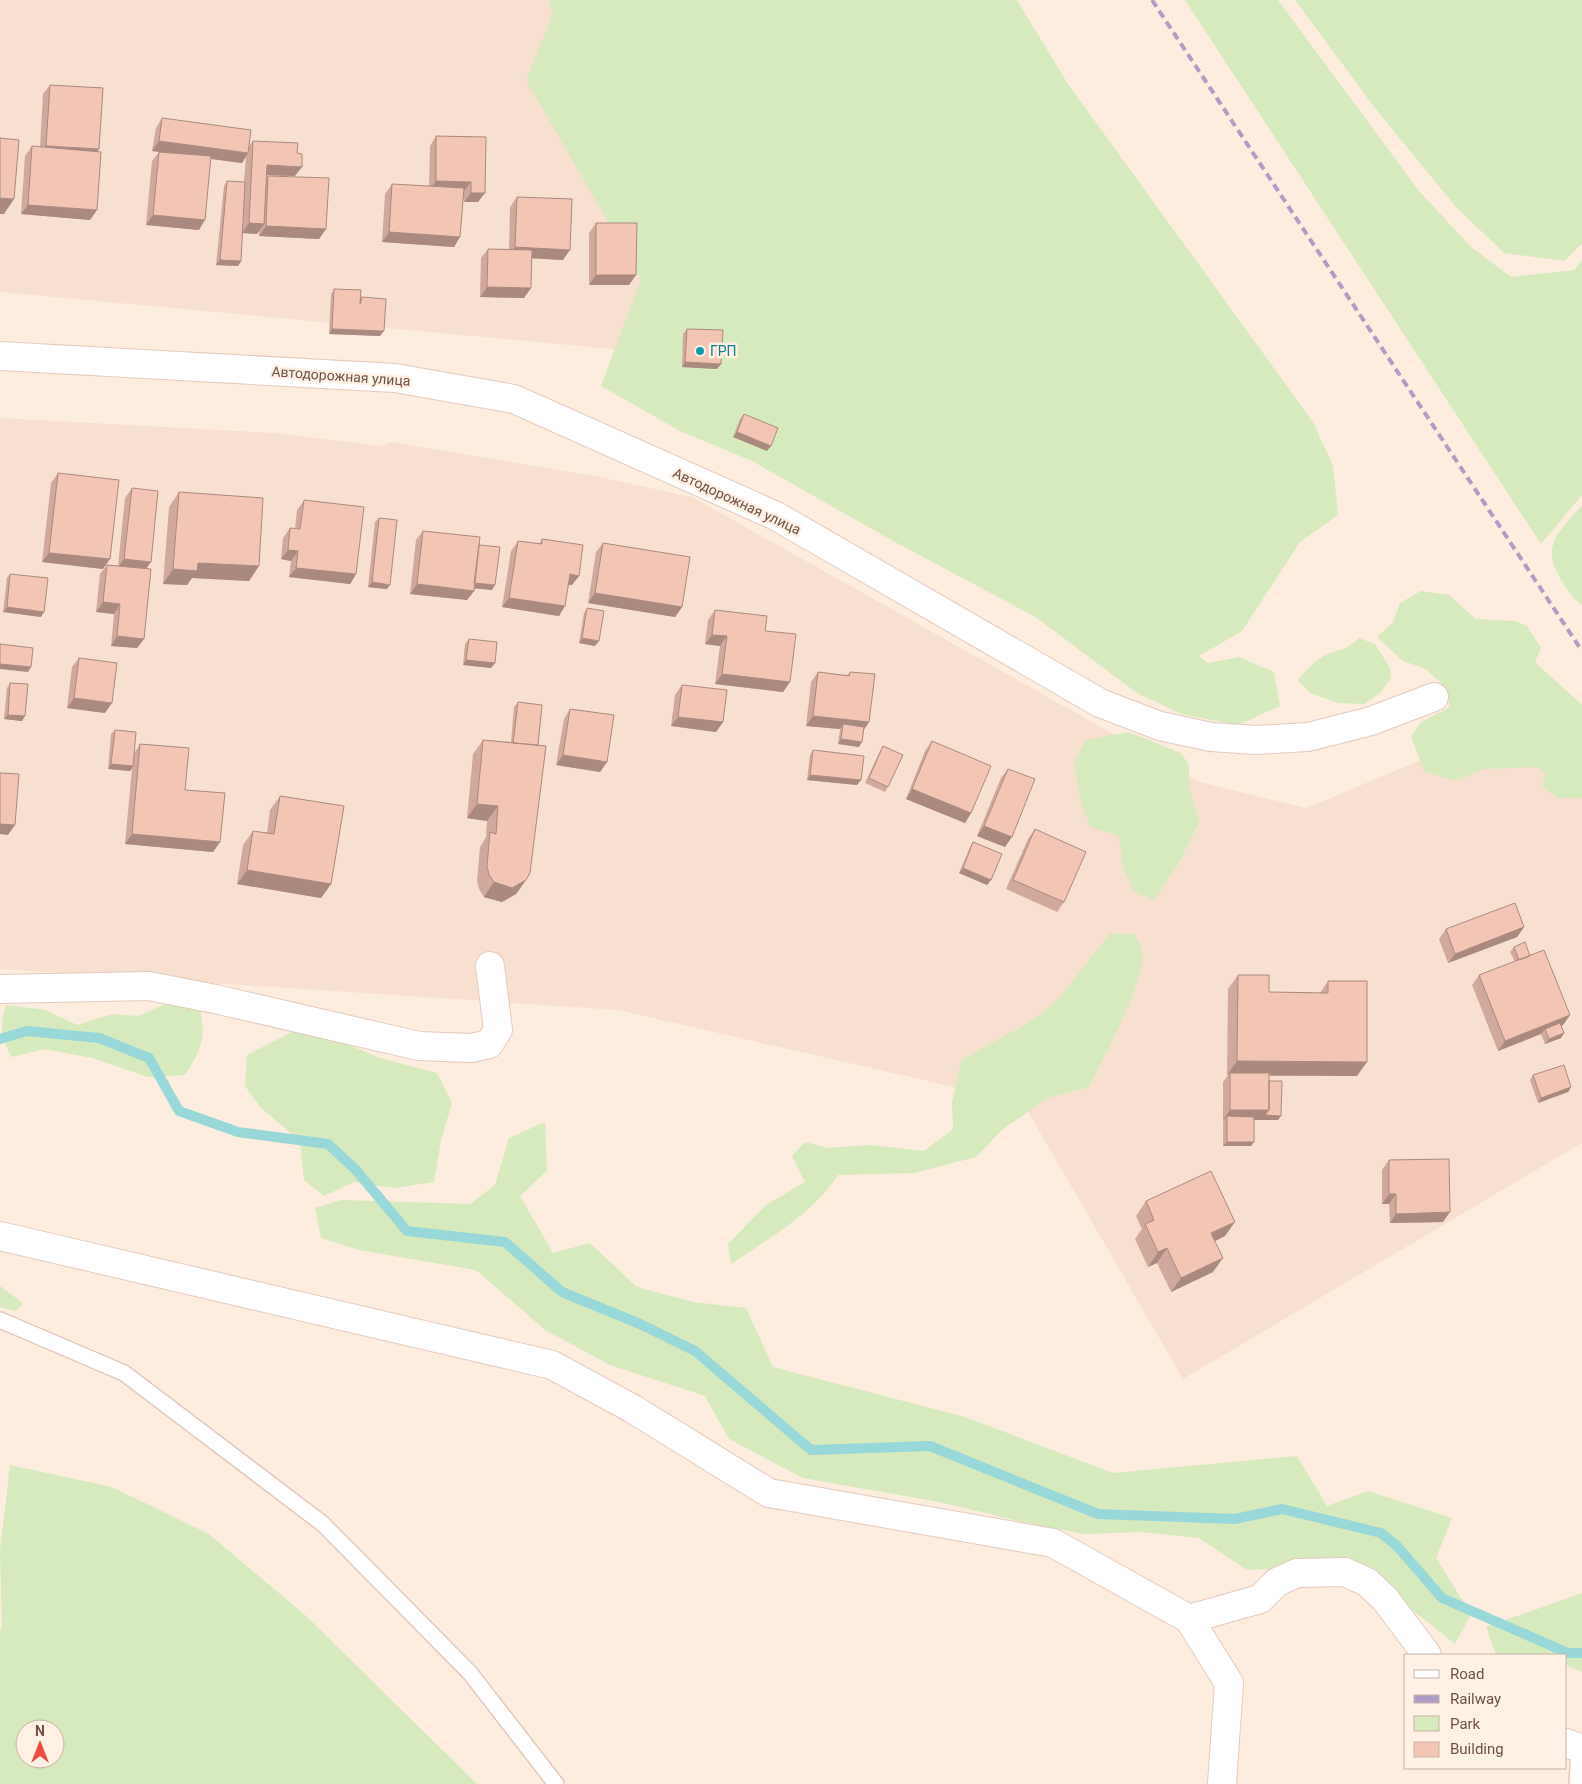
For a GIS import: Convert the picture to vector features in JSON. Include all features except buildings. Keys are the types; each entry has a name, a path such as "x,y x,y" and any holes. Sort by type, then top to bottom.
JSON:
{"street":[{"name":"Автодорожная улица","path":"0,356 395,378 514,399 776,516 1100,703 1160,726 1220,738 1256,740 1308,737 1371,721 1434,697"},
{"path":"0,988 149,986 215,998 419,1046 472,1048 490,1044 498,1030 490,966"},
{"path":"0,1236 552,1365 633,1409 769,1493 1053,1543 1189,1619 1229,1683 1222,1784"},
{"path":"1189,1619 1260,1599 1277,1582 1298,1574 1344,1572 1366,1582 1385,1599 1426,1654"}],"lane":[{"path":"0,1320 124,1373 323,1524 470,1673 556,1784"},
{"path":"1576,1747 1577,1784"}],"shaded area":[{"path":"0,0 647,0 676,355 0,292"},
{"path":"0,418 275,433 381,446 391,442 595,476 692,497 1199,782 1306,808 1533,714 1582,784 1582,1143 1183,1379 1023,1103 618,1010 0,969"}],"green space":[{"path":"548,0 1017,0 1068,84 1313,422 1333,466 1338,515 1300,542 1242,631 1199,656 1208,663 1239,657 1274,672 1280,706 1238,725 1181,714 1137,693 1037,618 895,542 752,461 682,432 601,386 641,279 526,80 553,15"},
{"path":"1185,0 1278,0 1419,191 1471,247 1511,277 1574,270 1582,260 1582,495 1541,544"},
{"path":"1295,0 1582,0 1582,243 1565,261 1504,253 1455,206 1375,108"},
{"path":"1582,505 1582,605 1571,594 1555,569 1552,549 1555,540 1566,523"},
{"path":"1421,591 1449,595 1476,619 1516,621 1527,626 1541,648 1535,662 1582,705 1582,798 1558,798 1542,786 1545,774 1538,767 1483,769 1455,781 1424,771 1411,736 1421,722 1450,707 1444,686 1426,669 1403,661 1377,637 1393,622 1400,603"},
{"path":"1359,638 1375,644 1390,668 1391,678 1380,693 1364,704 1338,703 1310,693 1298,680 1308,668 1320,659 1348,647"},
{"path":"1129,732 1181,753 1189,765 1189,787 1199,822 1181,859 1154,901 1134,891 1123,867 1119,836 1090,827 1080,799 1074,762 1086,740"},
{"path":"1110,933 1134,934 1142,951 1142,963 1138,980 1123,1019 1089,1087 1048,1098 1002,1130 976,1157 914,1173 838,1175 828,1189 803,1214 731,1264 728,1244 766,1205 805,1182 792,1156 805,1142 828,1148 871,1145 924,1151 953,1129 952,1103 961,1060 1025,1025 1057,1001"},
{"path":"165,1004 186,1004 200,1010 203,1029 201,1044 195,1059 185,1075 148,1077 92,1058 45,1049 12,1057 3,1038 2,1026 6,1005 46,1010 77,1025 112,1014 138,1016"},
{"path":"304,1026 380,1058 437,1073 452,1103 441,1140 434,1182 395,1188 354,1182 324,1196 304,1180 300,1141 261,1108 245,1086 247,1055"},
{"path":"545,1122 547,1171 520,1196 553,1253 590,1243 637,1287 693,1302 746,1308 773,1367 965,1417 1113,1473 1297,1456 1327,1506 1368,1491 1452,1518 1436,1558 1471,1614 1455,1644 1410,1608 1379,1576 1289,1568 1247,1570 1199,1538 1141,1532 1085,1534 1036,1525 939,1502 803,1478 729,1439 705,1396 610,1365 545,1330 476,1270 359,1250 321,1238 315,1208 341,1200 470,1204 495,1185 509,1138"},
{"path":"0,1286 23,1303 16,1311 0,1307"},
{"path":"10,1465 112,1487 209,1534 305,1615 477,1784 0,1784 0,1631 2,1625 0,1551"},
{"path":"1582,1593 1582,1672 1567,1665 1567,1654 1496,1654 1486,1627"}],"waterway":[{"path":"0,1039 27,1031 99,1038 149,1058 179,1111 238,1132 328,1144 356,1170 407,1231 505,1242 562,1292 640,1324 695,1351 811,1450 930,1446 1098,1514 1235,1519 1282,1509 1381,1533 1397,1546 1442,1598 1568,1653 1582,1653"}],"railway":[{"path":"1152,0 1582,651"}],"place":[{"name":"ГРП","path":"700,351"}]}
